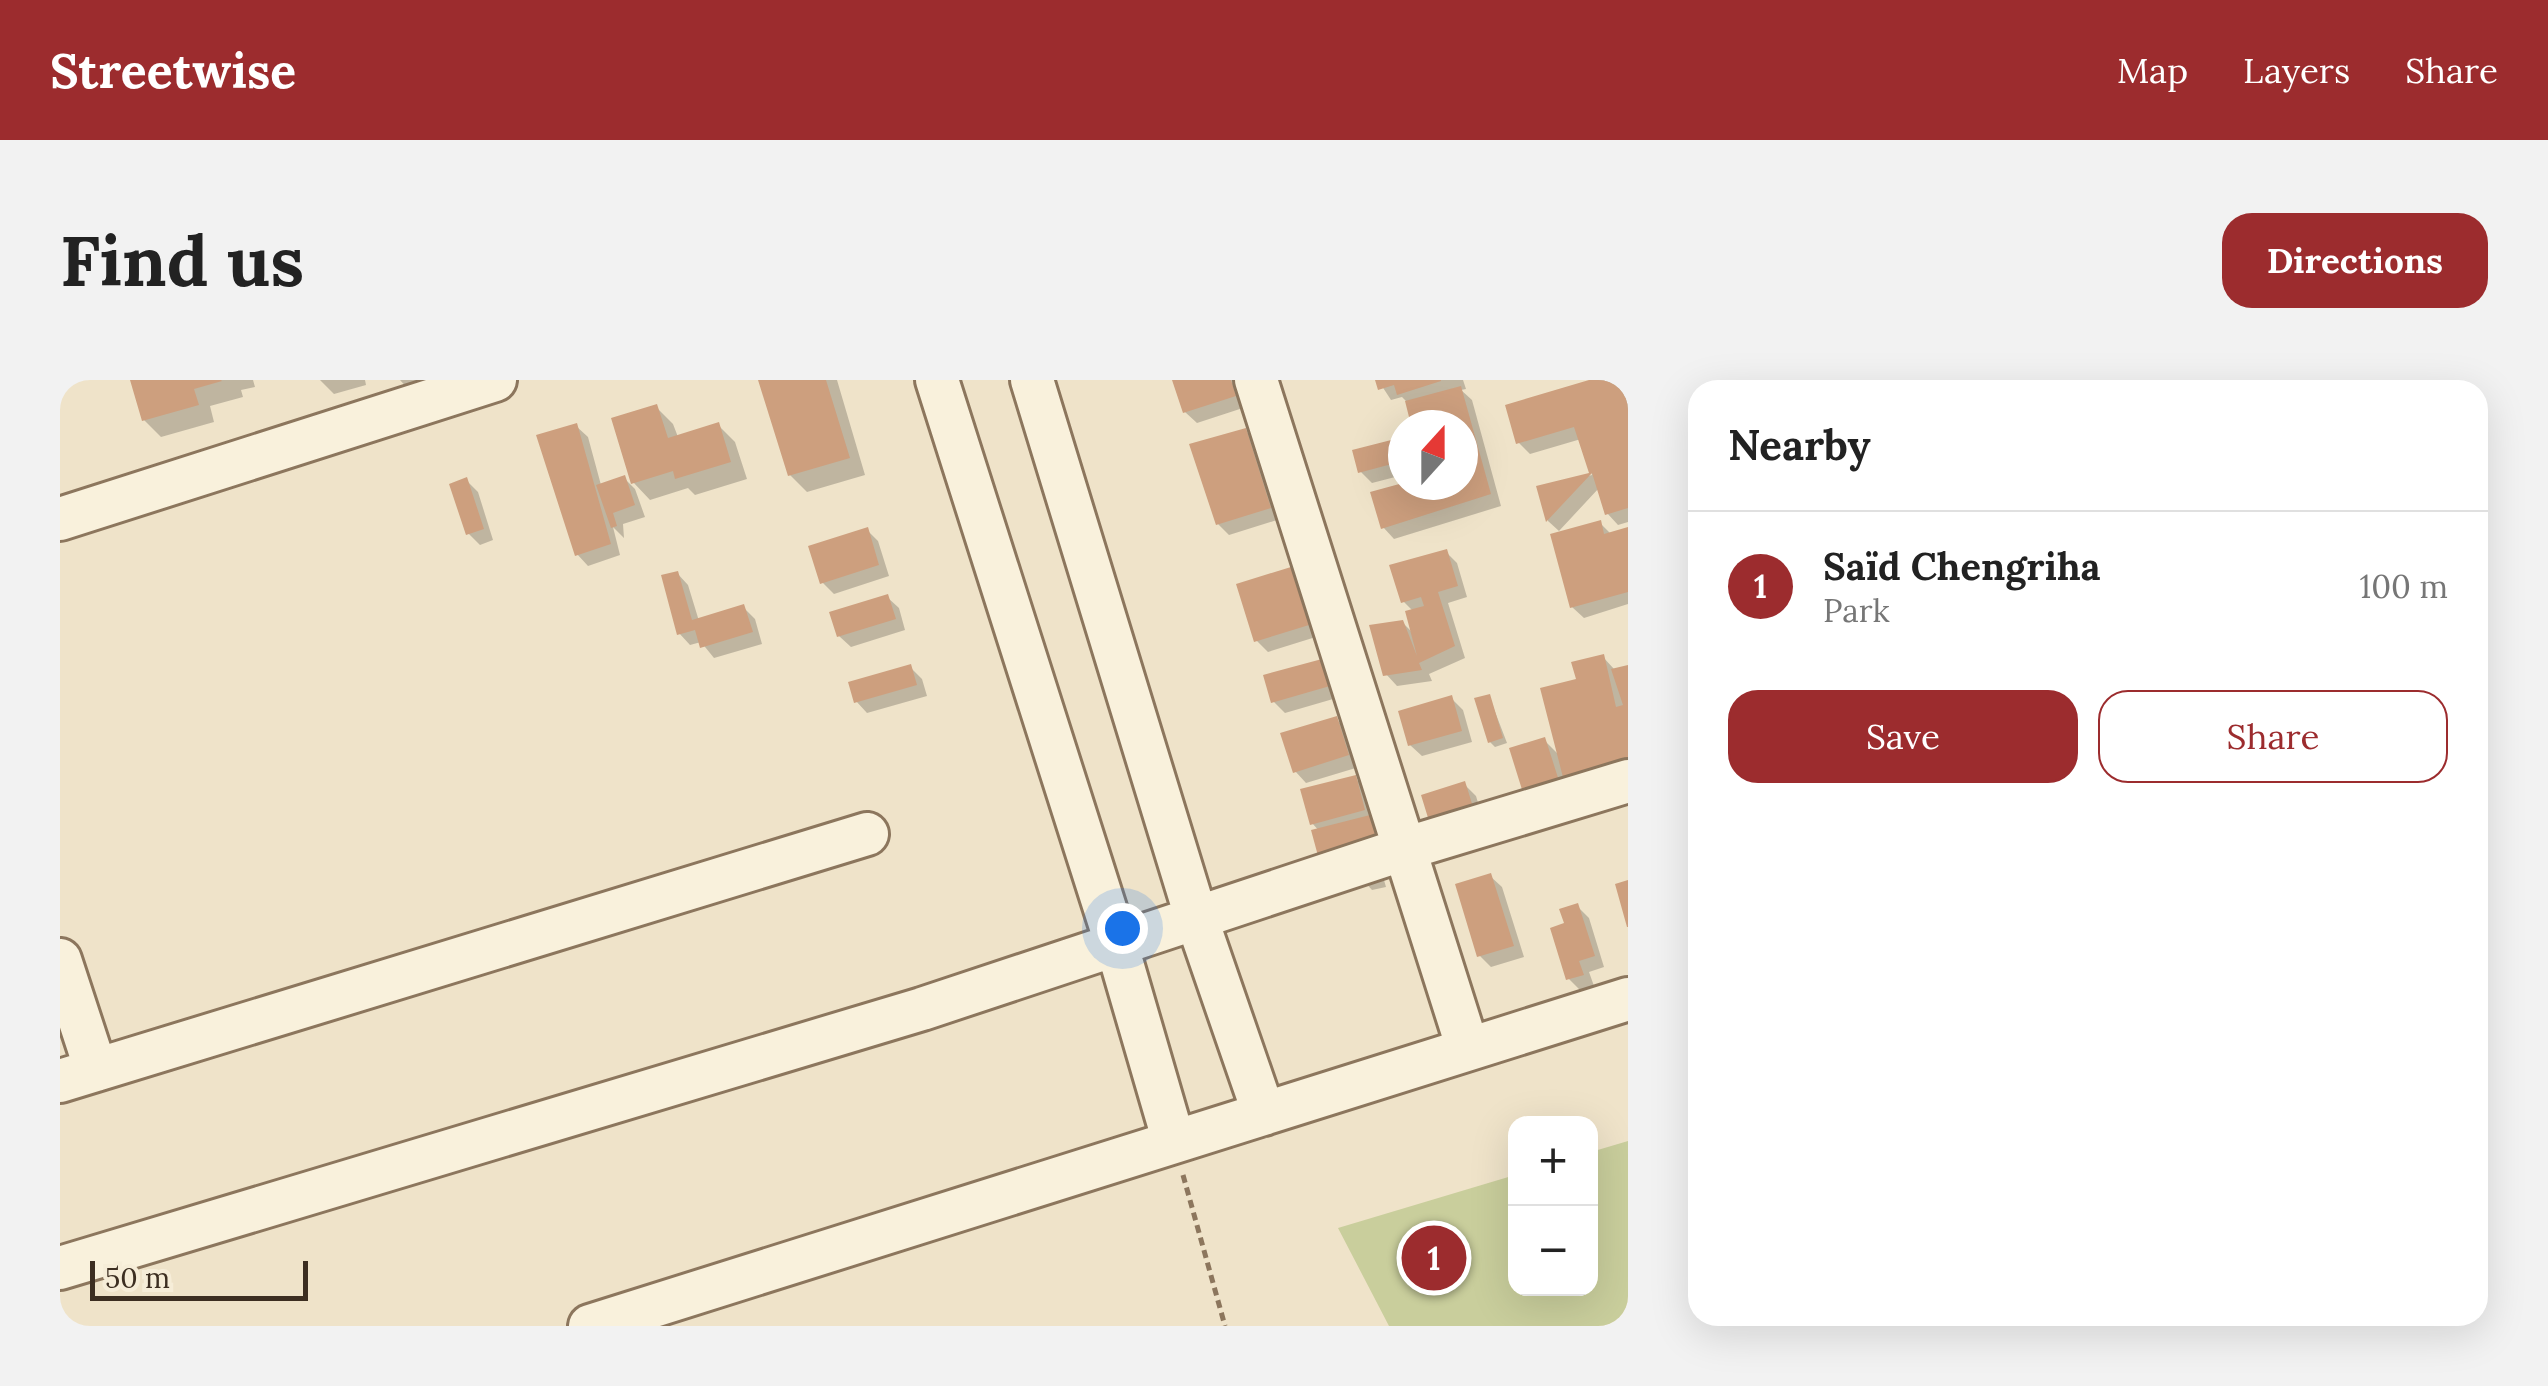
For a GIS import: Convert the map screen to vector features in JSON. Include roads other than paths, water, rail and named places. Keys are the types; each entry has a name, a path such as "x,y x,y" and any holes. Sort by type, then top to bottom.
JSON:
{"street":[{"path":"60,519 496,380"},
{"path":"937,380 1118,946 1174,1142"},
{"path":"1032,380 1197,920 1264,1114"},
{"path":"1256,380 1468,1049"},
{"path":"60,1268 1118,946 1404,849 1628,781"},
{"path":"60,960 78,1075 867,834"},
{"path":"590,1326 1628,998"}],"place":[{"name":"Saïd Chengriha","path":"1434,1258"}]}
